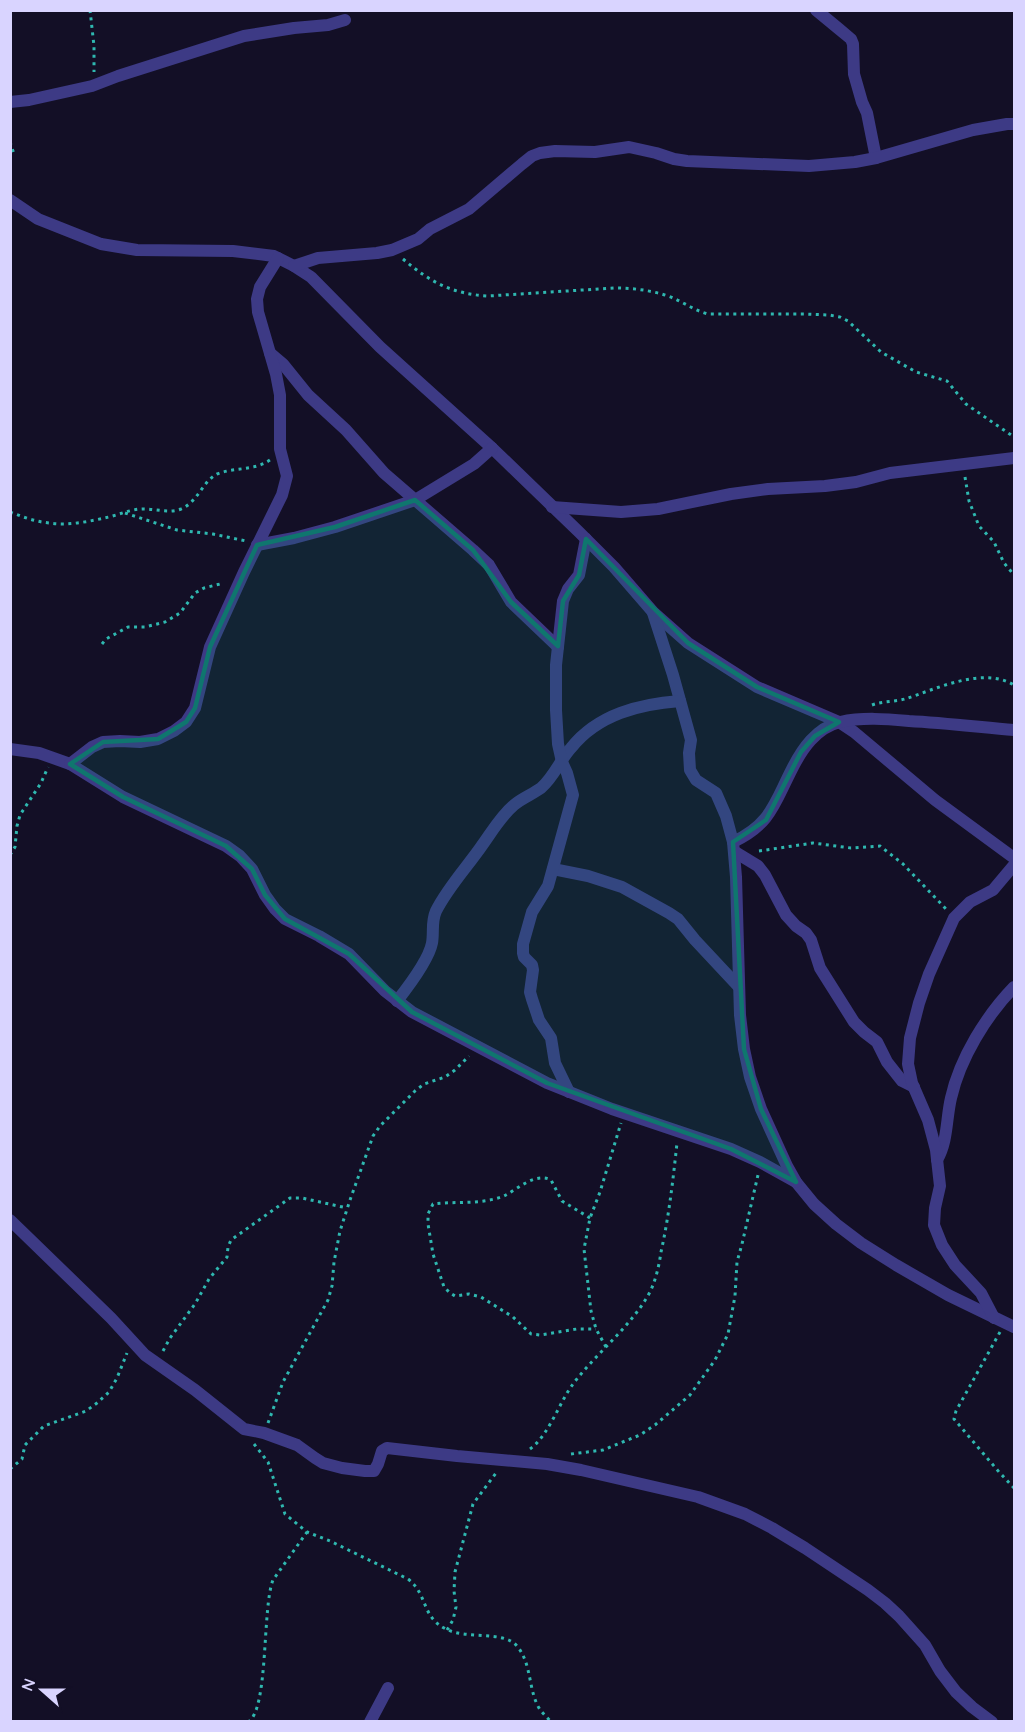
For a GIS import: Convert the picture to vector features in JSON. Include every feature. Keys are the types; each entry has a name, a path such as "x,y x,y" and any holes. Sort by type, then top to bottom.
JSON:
{"street":[{"path":"816,10 851,39 854,74 867,113 876,158"},
{"path":"10,102 92,86 244,36 328,25 345,20"},
{"path":"294,266 318,258 392,250 418,239 430,229 469,209 527,160 540,153 595,152 629,147 687,161 809,166 876,158 973,130 1014,124"},
{"path":"10,200 38,219 101,244 137,250 233,251 278,258 311,277 380,347 492,448 586,539 653,612 688,643 757,687 839,722 872,746 935,800 1014,858"},
{"path":"70,764 92,747 103,742 141,742 158,739 186,722 195,708 210,647 286,483 287,476 280,449 280,395 258,312 257,299 260,286 278,258"},
{"path":"270,353 346,430 384,473 481,558 499,580 511,603 558,647"},
{"path":"257,545 335,527 415,500 474,464 492,448"},
{"path":"552,507 621,512 658,509 768,489 825,486 856,482 890,472 1014,458"},
{"path":"569,1092 555,1063 551,1038 539,1020 532,999 530,992 533,970 532,965 524,957 523,944 532,912 545,893 573,795 558,744 556,710 558,647 563,601 568,589 579,575 586,539"},
{"path":"653,612 691,740 690,770 696,780 716,793 726,816 736,850 738,986 741,1026 750,1077 774,1139 796,1182 814,1204 836,1224 896,1265 1005,1323"},
{"path":"397,1001 432,944 435,913 503,816 516,804 542,787 562,762 569,749 582,736 611,717 630,708 680,701"},
{"path":"736,850 766,820 801,752 815,736 839,722 879,718 1014,730"},
{"path":"10,749 39,753 70,764 123,797 226,846 240,855 252,868 274,909 285,919 349,954 385,991 412,1012 524,1072 569,1092 731,1149 796,1182"},
{"path":"736,850 758,866 765,875 786,915 811,940 820,968 855,1022 877,1042 887,1062 902,1081 914,1087"},
{"path":"1005,1323 961,1272 942,1245 934,1225 940,1186 937,1160 928,1120 914,1087 909,1064 910,1038 919,1003 954,918 970,902 993,890 1014,865"},
{"path":"553,869 588,876 622,887 669,913 678,919 738,986"},
{"path":"937,1160 943,1150 948,1109 959,1073 988,1018 1014,987"},
{"path":"10,1220 61,1268 146,1355 195,1390 244,1430 264,1433 297,1445 323,1463 342,1468 374,1471 382,1450 387,1448 548,1464 698,1497 745,1514 772,1528 868,1590 899,1616 925,1645 956,1692 992,1722"},
{"path":"370,1722 388,1688"}],"path":[{"path":"90,10 94,46 92,86"},
{"path":"10,142 14,154"},
{"path":"392,250 414,269 438,283 470,295 635,288 668,296 708,314 812,314 840,317 848,321 881,352 916,372 947,381 966,404 1014,437"},
{"path":"10,512 53,524 93,520 141,509 171,511 182,509 192,502 209,479 225,472 262,465 280,449"},
{"path":"959,465 966,479 969,501 979,526 994,542 1004,563 1014,575"},
{"path":"123,513 177,530 213,534 257,545"},
{"path":"102,644 106,639 128,627 145,627 165,622 180,613 195,593 204,588 221,585 244,572"},
{"path":"853,721 867,706 906,699 946,684 994,678 1014,685"},
{"path":"10,855 15,847 20,815 41,783 52,757"},
{"path":"736,850 761,851 813,843 851,848 880,846 903,864 954,918"},
{"path":"264,1433 283,1382 328,1300 340,1232 373,1137 380,1126 415,1091 424,1084 445,1077 478,1047"},
{"path":"606,1347 596,1329 591,1311 584,1249 590,1218 611,1159 624,1113"},
{"path":"447,1630 453,1620 456,1607 455,1572 473,1504 507,1461 533,1448 573,1384 649,1293 656,1276 670,1209 678,1131"},
{"path":"548,1464 563,1455 603,1450 640,1435 690,1395 707,1373 728,1334 735,1296 736,1262 760,1162"},
{"path":"590,1218 562,1201 551,1180 543,1177 492,1200 433,1204 428,1214 428,1224 433,1254 444,1287 450,1293 455,1296 469,1294 481,1297 513,1317 531,1334 596,1329"},
{"path":"156,1363 170,1338 226,1257 231,1240 290,1198 302,1198 347,1208"},
{"path":"1005,1323 956,1411 954,1419 1014,1488"},
{"path":"10,1469 22,1459 25,1445 44,1426 86,1411 109,1392 132,1340"},
{"path":"244,1430 268,1462 285,1514 307,1532 408,1579 419,1591 433,1621 447,1630 473,1636 503,1638 515,1644 522,1652 536,1701 551,1722"},
{"path":"248,1722 255,1712 262,1678 269,1589 307,1532"},
{"path":"544,1714 546,1722"}],"highlighted area":[{"path":"415,500 473,550 511,602 558,646 563,601 579,575 586,539 688,643 757,687 839,722 815,736 801,752 766,820 733,842 744,1049 761,1109 796,1182 731,1149 547,1083 412,1012 349,954 285,919 265,895 252,869 226,846 123,797 70,764 103,742 158,739 186,722 195,708 210,647 257,545 335,527"}]}
